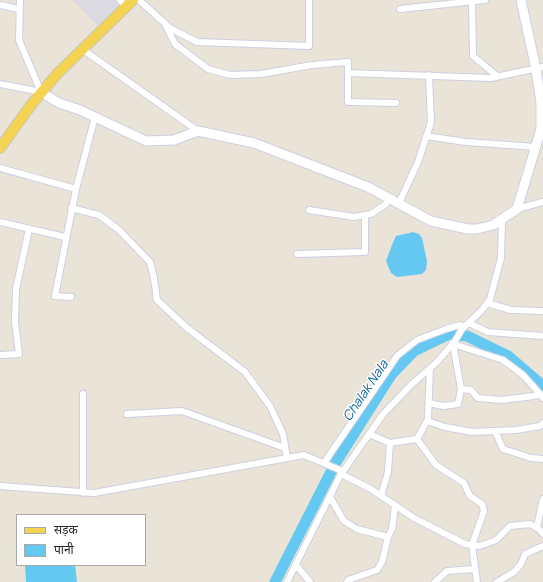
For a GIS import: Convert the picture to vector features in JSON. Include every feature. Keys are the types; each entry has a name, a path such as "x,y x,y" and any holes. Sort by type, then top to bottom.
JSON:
{"main road":[{"path":"1,144 41,92 126,2"}],"street":[{"path":"20,0 19,40 41,92"},
{"path":"139,0 170,28 197,42 309,46 309,0"},
{"path":"400,9 485,0"},
{"path":"517,209 542,123 540,68 521,0"},
{"path":"472,2 473,56 497,76"},
{"path":"0,5 20,9"},
{"path":"164,22 175,44 208,69 230,75 261,74 312,65 348,62 348,102 396,103"},
{"path":"82,49 198,131 254,143 368,187 431,221 468,229 478,229 502,220 517,209 543,202"},
{"path":"348,72 497,76 540,68"},
{"path":"399,203 418,162 430,122 429,75"},
{"path":"0,84 41,92 59,103 95,117 146,141 174,140 198,131"},
{"path":"70,297 55,296 71,208 95,117"},
{"path":"426,136 466,142 536,147"},
{"path":"0,168 76,189"},
{"path":"309,210 354,217 371,214 386,204 388,197"},
{"path":"71,208 99,215 119,230 150,262 157,300 187,328 245,372 270,406 283,434 287,458"},
{"path":"296,254 365,252 365,215"},
{"path":"287,582 341,472 384,413 454,343 465,326 490,299 501,258 502,220"},
{"path":"0,222 65,237"},
{"path":"0,355 19,354 15,322 16,289 29,229"},
{"path":"487,303 511,310 543,311"},
{"path":"326,463 397,356 417,340 446,328 460,325 488,332 543,336"},
{"path":"429,403 443,406 458,404 461,389 454,343"},
{"path":"454,343 503,360 523,375 542,396"},
{"path":"417,439 427,421 430,368"},
{"path":"461,389 471,390 478,398 502,400 542,396"},
{"path":"83,394 83,493"},
{"path":"127,414 182,411 285,448"},
{"path":"427,421 445,427 472,432 540,426 543,423"},
{"path":"495,431 503,449 531,458 543,459"},
{"path":"369,434 390,443 417,439"},
{"path":"417,439 436,465 464,483 470,496 482,504 484,511 472,545 477,582"},
{"path":"381,496 388,472 390,443"},
{"path":"0,486 94,494 304,455 326,463 427,525 465,544 480,546 496,540 510,526 530,524 543,534"},
{"path":"330,497 344,521 357,529 388,537"},
{"path":"536,528 543,499"},
{"path":"347,582 348,580 377,570 382,562 388,537 392,529 395,506"},
{"path":"497,582 514,572 521,564 524,554 543,546"},
{"path":"296,565 310,582"},
{"path":"435,582 447,571 475,569"}],"shaded area":[{"path":"73,0 124,0 97,26"}],"water":[{"path":"413,232 419,234 422,238 427,261 426,270 422,274 397,277 391,273 386,261 396,236"},
{"path":"25,566 75,566 77,582 26,582"}],"waterway":[{"name":"Chalak Nala","path":"275,582 336,462 391,375 414,351 449,334 467,336 508,356 543,386"}]}
